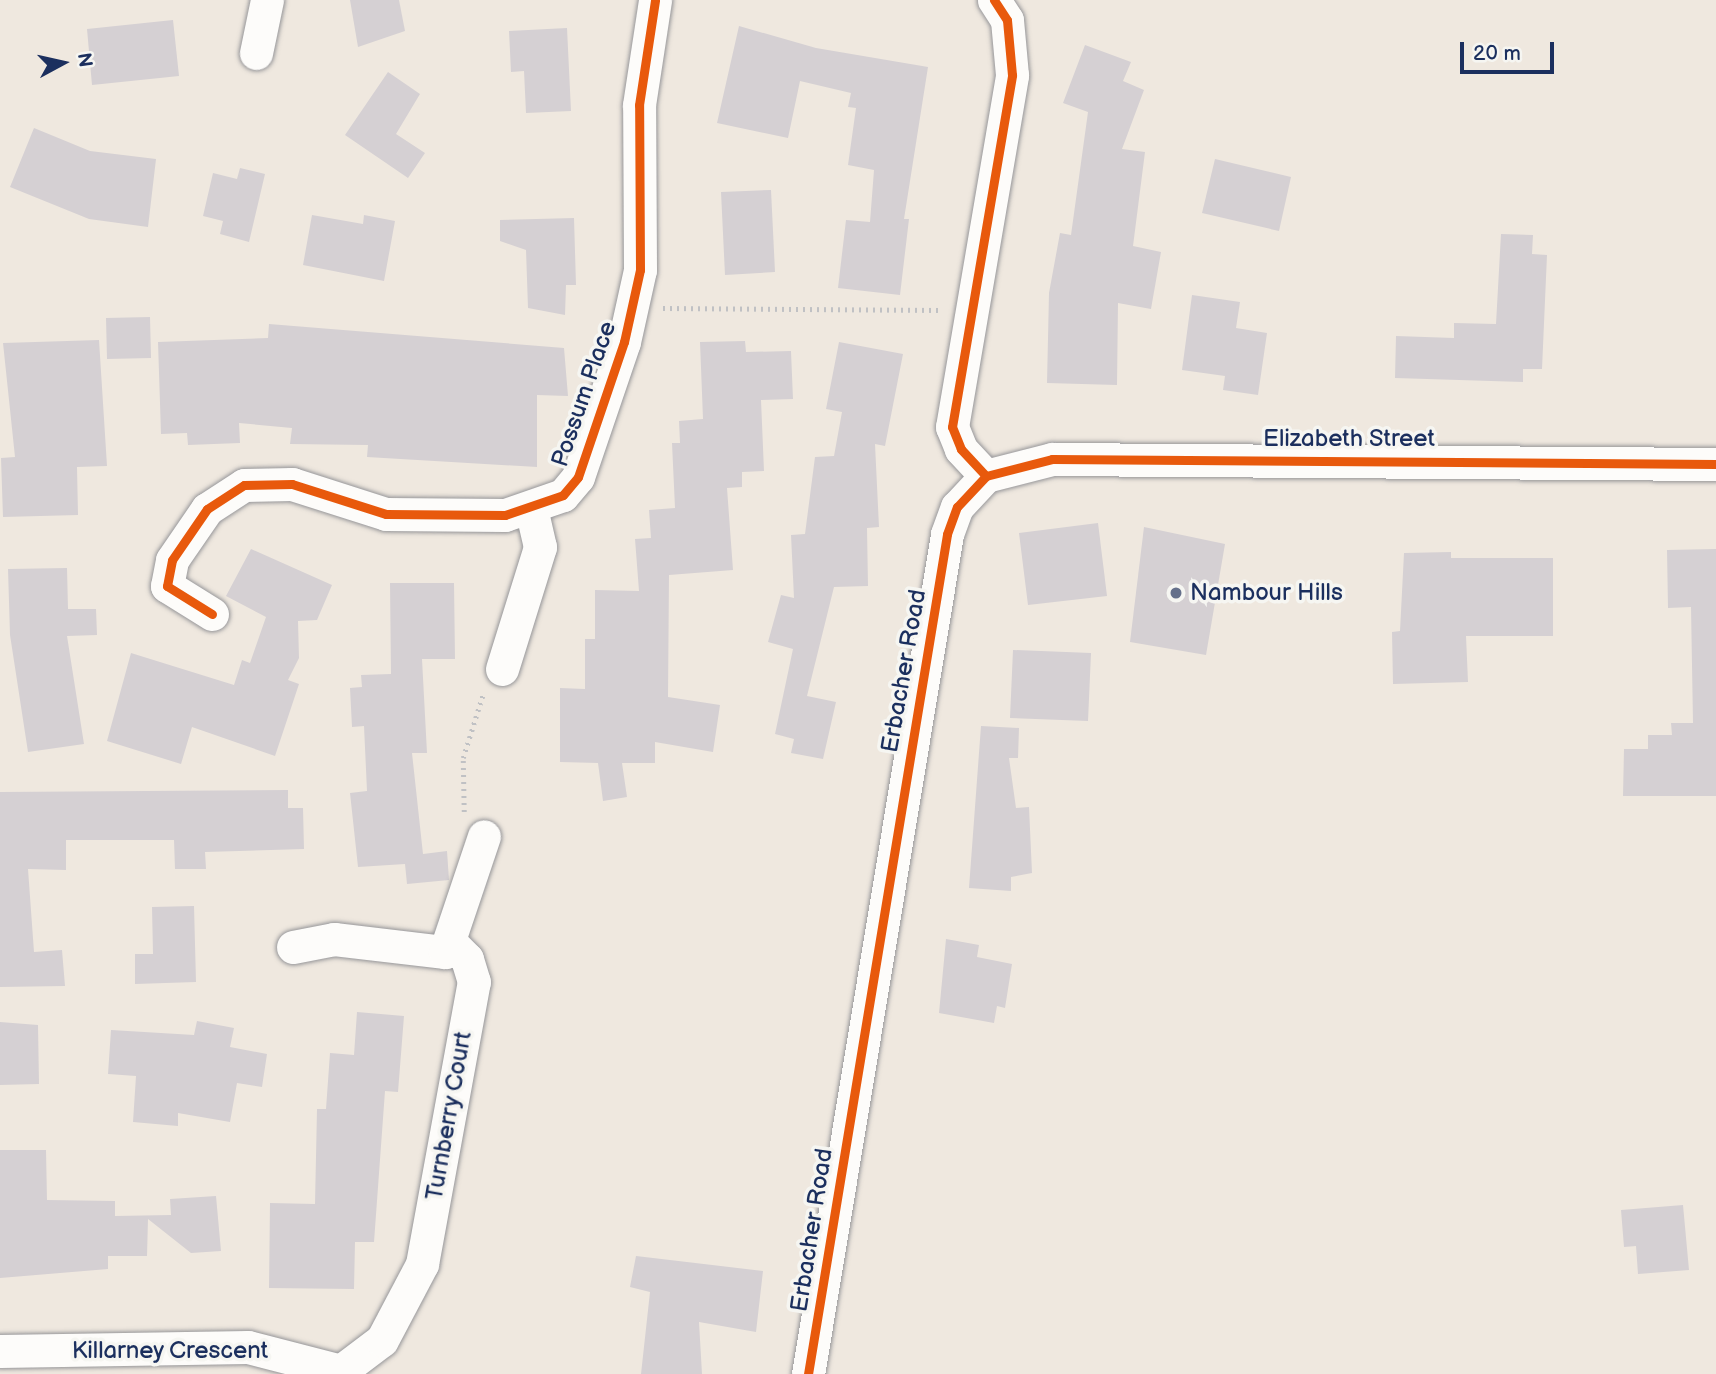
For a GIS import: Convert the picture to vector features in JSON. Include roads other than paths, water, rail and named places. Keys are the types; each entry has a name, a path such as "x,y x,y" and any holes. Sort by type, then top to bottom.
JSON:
{"street":[{"path":"256,53 267,0"},
{"name":"Possum Place","path":"212,614 167,586 172,560 207,509 244,485 292,484 386,514 505,516 563,495 578,477 634,308 642,244 639,105 655,0"},
{"path":"985,476 961,449 952,427 1012,75 1007,20 994,0"},
{"name":"Elizabeth Street","path":"985,476 1052,458 1716,464"},
{"name":"Erbacher Road","path":"808,1374 947,534 957,507 985,476"},
{"path":"502,669 540,547 531,508"},
{"path":"293,947 334,939 445,952 451,943 484,836"},
{"name":"Turnberry Court","path":"337,1372 382,1340 422,1264 474,982 467,960 451,943"},
{"name":"Killarney Crescent","path":"0,1351 248,1347 337,1372"}],"place":[{"name":"Nambour Hills","path":"1176,593"}]}
